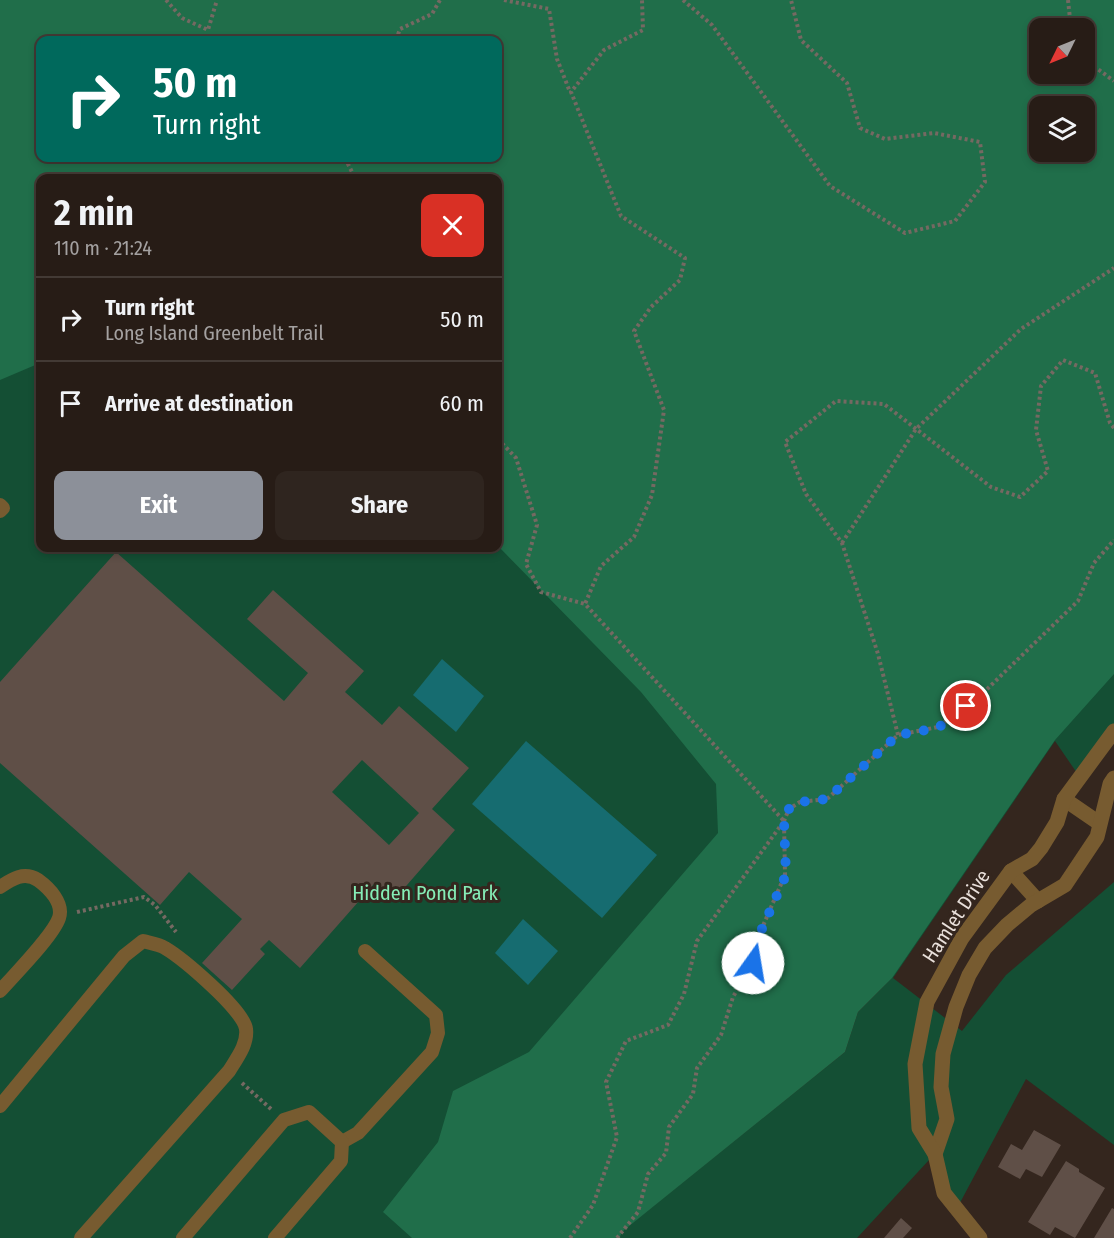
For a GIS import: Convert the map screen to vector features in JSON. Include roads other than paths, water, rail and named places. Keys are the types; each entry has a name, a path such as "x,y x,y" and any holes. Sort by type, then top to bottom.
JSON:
{"street":[{"name":"Hamlet Drive","path":"980,1238 944,1192 935,1154 919,1128 915,1064 927,1002 962,938 1011,871 1032,859 1041,848 1057,822 1064,799 1114,730"},
{"path":"935,1154 947,1119 940,1087 943,1054 956,1008 969,975 985,948 1007,925 1038,901 1065,885 1097,837 1110,784 1114,778"},
{"path":"1064,799 1099,824"},
{"path":"1011,871 1038,901"}],"lane":[{"path":"0,505 3,508 0,511"},
{"path":"0,887 14,877 32,876 47,886 57,900 59,917 48,935 0,991"},
{"path":"0,1106 124,956 143,941 163,946 183,960 237,1010 246,1028 243,1048 229,1071 81,1238"},
{"path":"342,1142 358,1133 432,1052 438,1033 436,1015 365,951"},
{"path":"183,1238 284,1120 309,1112 342,1142"},
{"path":"275,1238 341,1161 342,1142"}],"water":[{"path":"442,659 484,696 456,732 413,695"},
{"path":"526,741 657,855 602,918 472,804"},
{"path":"523,919 558,951 528,985 495,953"}],"park label":[{"name":"Hidden Pond Park","path":"425,893"}]}
